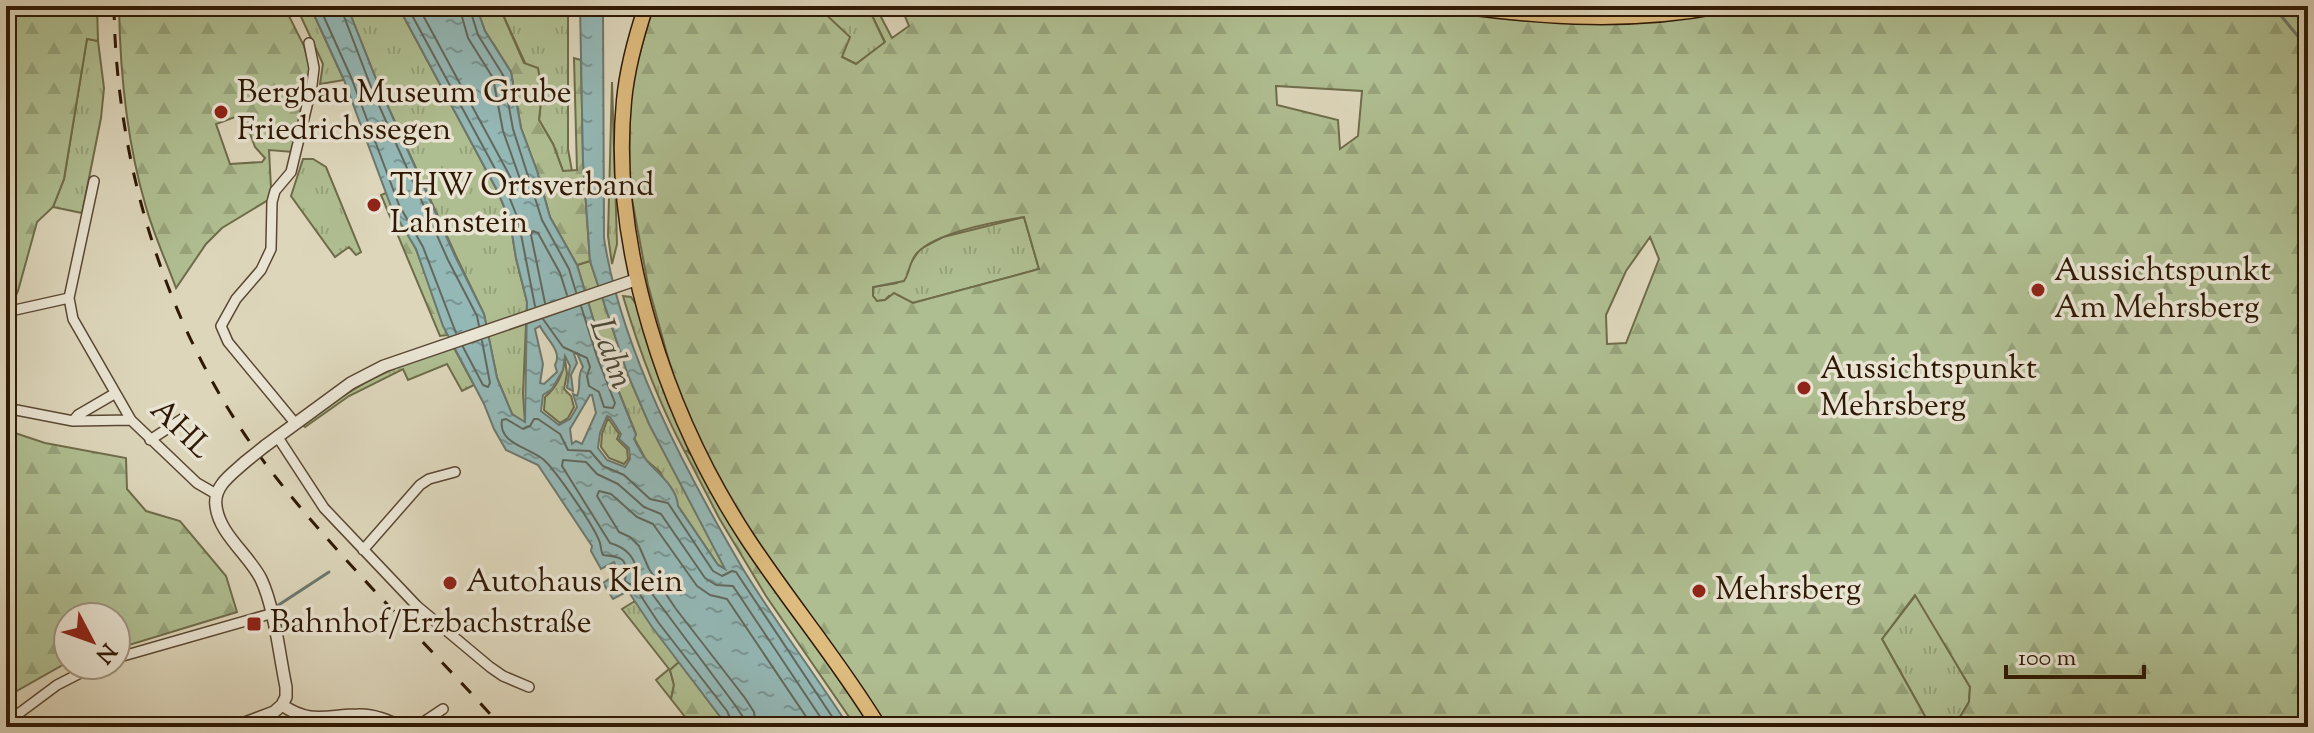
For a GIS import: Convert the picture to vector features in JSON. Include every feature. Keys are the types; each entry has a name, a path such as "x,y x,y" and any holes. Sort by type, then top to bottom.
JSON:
{"main road":[{"path":"646,6 629,69 622,131 633,280 673,399 704,466 746,537 879,727"},
{"path":"1461,6 1555,16 1606,17 1720,6"}],"street":[{"path":"295,423 228,342 221,326 236,299 261,270 271,249 272,202 275,191 291,172 312,85 314,68 309,43"},
{"path":"6,312 69,298 94,181"},
{"path":"216,494 228,477 245,462 351,383 416,353 633,280"},
{"name":"AHL","path":"69,298 73,319 131,420 197,483 216,494 215,507 219,518 260,578 286,687 282,705"},
{"path":"73,421 114,394"},
{"path":"6,408 73,421 131,420"},
{"path":"150,440 182,419"},
{"path":"277,436 313,494 409,598 503,676 529,687"},
{"path":"363,550 420,485 429,479 455,472"},
{"path":"132,653 270,614"},
{"path":"6,723 65,681"},
{"path":"234,727 274,712 282,705 306,718 360,714 402,727"},
{"path":"416,727 443,709"}],"green space":[{"path":"6,6 97,6 98,41 87,39 64,179 53,207 37,222 18,291 6,312"},
{"path":"119,6 284,6 304,46 310,68 293,152 269,150 271,188 268,200 222,228 206,244 176,288 139,183 126,108","holes":["243,114 255,147 265,158 262,162 230,164 216,124"]},
{"path":"296,6 310,6 344,80 320,84 323,64"},
{"path":"347,6 398,6 498,192 510,221 527,302 523,394 525,423 512,414 497,378 484,314 380,89"},
{"path":"476,6 499,6 524,63 538,68 542,91 539,120 553,144 563,171 577,170 574,58 581,60 583,161 590,261 577,265 550,217 521,128 511,72 485,31"},
{"path":"499,6 568,6 568,149 572,171 563,171 553,144 539,120 542,91 525,63"},
{"path":"653,6 823,6 820,9 850,37 842,57 856,64 885,42 869,9 854,12 842,6 886,6 882,8 881,17 892,38 909,26 902,9 891,6 1425,6 1463,13 1681,17 1750,6 2308,6 2308,727 1954,727 1969,702 1970,687 1915,595 1882,639 1931,727 885,727 728,500 678,394 648,285 629,183 630,101","holes":["1276,86 1362,91 1358,136 1340,149 1338,120 1277,105","1024,217 1039,269 913,303 894,293 885,300 877,301 873,296 873,287 904,281 914,256 926,246 938,239 983,225","1650,237 1659,259 1626,343 1607,344 1606,315 1626,271"]},
{"path":"823,6 869,9 885,43 856,64 842,57 820,9"},
{"path":"87,38 98,41 104,88 82,213 53,207 64,179"},
{"path":"612,82 617,244 612,264 608,236"},
{"path":"303,159 313,159 326,167 361,252 356,255 349,247 335,257 291,196"},
{"path":"386,193 416,249 448,335 440,336 381,195"},
{"path":"1024,217 1039,269 913,303 889,296 877,301 873,296 873,287 897,283 920,249 943,237"},
{"path":"590,261 628,375 649,423 726,569 718,565 678,506 660,472 646,460 634,438 636,434 604,355 577,265"},
{"path":"623,296 631,297 636,304 669,405 696,459 688,451 685,452 666,414"},
{"path":"454,348 474,385 462,391 447,364 408,380 403,369 349,396 305,427 301,424 374,378 412,361"},
{"path":"565,359 567,374 564,389 571,396 574,407 568,418 560,423 544,410 545,397 559,380"},
{"path":"608,418 619,434 617,439 627,449 628,459 624,464 609,458 601,447"},
{"path":"6,430 45,443 126,458 127,489 146,511 180,521 226,576 237,612 132,644 132,601 52,601 52,671 6,697"},
{"path":"687,451 696,459 874,727 856,727 766,596 719,518"},
{"path":"1916,595 1970,687 1969,702 1954,727 1931,727 1882,639"},
{"path":"635,601 679,662 670,670 674,685 671,699 656,680 669,669 622,609"},
{"path":"679,662 728,727 693,727 671,699 674,685 670,670"},
{"path":"358,717 391,727 254,727 279,721"}],"water":[{"path":"310,6 347,6 380,89 484,314 497,378 512,414 525,422 527,302 510,221 498,192 398,6 476,6 485,31 511,72 521,128 550,217 577,265 604,355 636,435 634,439 646,460 671,488 678,506 718,565 725,569 649,424 628,375 590,261 583,161 580,6 603,6 604,238 625,323 658,409 721,532 849,727 728,727 628,591 613,599 603,583 619,572 614,562 601,569 591,551 592,546 538,465 506,450 494,429 443,326 416,249 392,209 344,80","holes":["540,326 557,355 557,372 544,384 540,383 543,364 535,329","577,353 583,367 577,396 573,394 577,407 570,419 559,425 541,411 543,395 552,389 563,370 565,356 570,366 567,388 573,391 571,375 577,363 574,354","590,395 592,395 596,413 582,444 576,441 572,444 570,429","607,416 610,417 621,434 619,439 629,448 630,459 625,467 607,460 598,448"]}],"waterway":[{"path":"2273,6 2308,53"},
{"path":"277,606 329,572"}],"railway":[{"path":"114,6 117,69 139,195 157,256 180,316 208,373 241,428 304,512 502,727"}],"place":[{"name":"Bergbau Museum Grube Friedrichssegen","path":"221,112"},
{"name":"THW Ortsverband Lahnstein","path":"374,205"},
{"name":"Aussichtspunkt Am Mehrsberg","path":"2038,290"},
{"name":"Aussichtspunkt Mehrsberg","path":"1804,388"},
{"name":"Autohaus Klein","path":"450,583"},
{"name":"Mehrsberg","path":"1699,591"},
{"name":"Bahnhof/Erzbachstraße","path":"254,624"}],"water label":[{"name":"Lahn","path":"610,354"}]}
